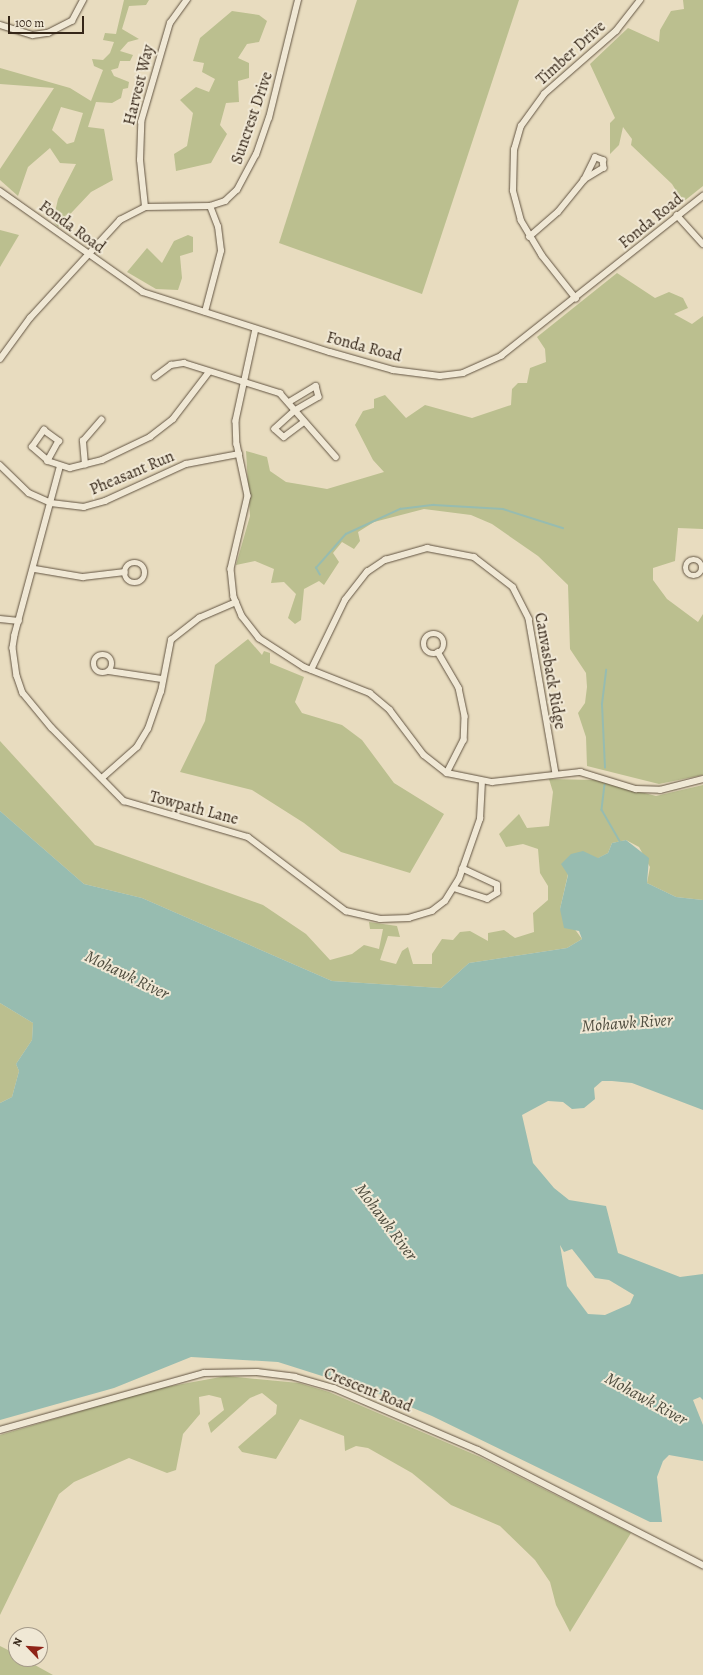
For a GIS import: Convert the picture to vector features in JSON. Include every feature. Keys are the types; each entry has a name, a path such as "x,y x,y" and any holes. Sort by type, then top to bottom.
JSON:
{"street":[{"path":"0,25 33,34 48,33 72,21 83,0"},
{"name":"Harvest Way","path":"145,207 140,160 141,122 170,23 187,0"},
{"name":"Suncrest Drive","path":"88,255 120,220 145,207 210,206 225,201 237,190 256,155 288,51 298,0"},
{"name":"Timber Drive","path":"576,299 530,237 516,208 512,175 521,126 544,94 616,31 640,0"},
{"path":"530,237 558,212 584,180"},
{"name":"Fonda Road","path":"0,191 88,255 143,292 256,329 394,370 452,375 501,356 576,299 677,215 703,196"},
{"path":"205,312 220,251 218,227 210,206"},
{"path":"677,215 703,244"},
{"path":"0,359 11,340 88,255"},
{"path":"256,329 243,382 236,421 239,454 248,496 246,517 231,569 236,602 258,638 311,670 370,693 382,702 424,755 446,773 482,782 512,782 556,774 580,772 636,788 660,790 703,779"},
{"path":"155,377 176,362 280,394 289,402 304,422 336,457"},
{"path":"48,461 59,441 44,430 32,447 48,461 60,468 85,464 134,446 167,425 209,372"},
{"path":"289,402 316,386 319,397 295,411 277,426 279,436 284,437 304,422"},
{"path":"85,464 83,441 101,420"},
{"name":"Pheasant Run","path":"0,466 23,490 51,503 72,507 94,505 186,464 239,454"},
{"name":"Towpath Lane","path":"60,468 13,653 23,693 124,801 137,807 248,837 332,903 357,915 380,919 425,914 445,901 454,888 463,869 480,819 482,782"},
{"name":"Canvasback Ridge","path":"311,670 345,600 367,572 385,560 427,548 474,557 513,587 529,619 556,774"},
{"path":"34,568 83,578 125,572"},
{"path":"102,778 138,747 156,710 168,647 177,633 199,618 236,602"},
{"path":"0,619 20,622"},
{"path":"438,652 459,688 465,716 464,740 446,773"},
{"path":"109,671 161,679"},
{"path":"454,888 487,899 497,893 497,885 463,869"},
{"name":"Crescent Road","path":"0,1430 204,1373 257,1372 295,1377 334,1388 478,1450 703,1565"}],"green space":[{"path":"124,0 149,0 146,5 129,6 122,29 139,39 128,42 120,51 133,55 130,61 120,61 118,68 111,70 114,76 129,82 128,88 123,89 121,98 112,103 96,102 88,127 104,129 113,180 91,192 58,227 53,221 58,199 76,164 60,163 50,148 28,167 18,196 0,180 0,169 54,88 0,84 0,68 70,88 91,101 103,70 94,66 92,59 103,60 110,53 114,42 103,40 105,33 116,34","holes":["61,107 83,113 74,142 67,144 52,130"]},
{"path":"357,0 519,0 422,294 279,243"},
{"path":"683,0 703,0 703,186 683,202 672,184 631,145 632,139 623,127 619,145 610,154 610,123 615,118 590,64 628,28 659,42 660,30 671,11 684,9"},
{"path":"232,11 259,15 267,21 259,42 247,44 238,58 249,63 249,78 238,81 239,102 226,103 220,125 227,134 211,163 176,171 174,154 187,146 193,113 180,100 196,87 209,92 215,79 202,72 204,63 193,61 200,38"},
{"path":"0,230 19,235 0,267"},
{"path":"188,235 193,237 193,252 180,256 182,278 178,290 156,289 127,272 147,248 162,263 174,241"},
{"path":"617,273 655,298 669,292 683,298 688,308 674,314 692,324 703,316 703,529 678,528 675,561 653,568 653,580 667,599 698,622 703,614 703,775 659,784 587,766 586,737 578,713 585,703 587,687 586,673 570,649 568,585 538,556 492,524 471,515 424,509 374,522 358,532 360,541 354,549 342,542 333,553 339,562 324,585 319,581 304,589 301,620 295,624 288,618 296,594 284,582 271,583 274,569 255,561 236,565 250,516 246,451 267,457 270,471 286,482 327,489 384,472 373,460 355,425 363,411 374,408 374,399 385,395 406,418 425,405 472,418 511,405 512,389 518,383 527,383 530,368 546,362 545,349 537,337"},
{"path":"248,639 262,655 264,651 270,653 270,663 304,677 295,702 302,713 342,725 362,740 394,783 444,814 410,873 341,852 304,823 252,790 180,772 205,721 215,665"},
{"path":"0,741 95,845 263,905 306,934 330,960 352,954 364,945 379,949 383,929 370,929 369,922 397,926 400,937 388,936 380,960 396,964 402,951 408,947 413,964 432,964 432,954 442,939 453,940 460,932 470,931 488,941 488,933 504,930 515,938 534,932 533,913 548,900 548,886 540,873 538,849 523,844 506,847 499,834 519,814 527,828 549,826 553,792 549,779 595,780 656,796 703,785 703,900 676,897 647,883 650,867 639,847 626,840 612,843 608,853 568,874 560,909 582,939 567,948 469,963 441,988 332,981 142,898 84,884 0,811"},
{"path":"0,1003 33,1023 32,1040 16,1064 19,1071 12,1097 0,1103"},
{"path":"226,1376 299,1383 329,1392 480,1457 631,1533 570,1632 556,1605 550,1582 535,1560 500,1526 451,1505 412,1473 368,1448 356,1446 345,1451 344,1436 300,1419 276,1459 242,1452 238,1447 276,1414 277,1405 262,1393 250,1398 211,1433 208,1423 224,1410 221,1398 209,1395 199,1397 200,1414 183,1434 176,1470 167,1473 129,1458 74,1482 59,1494 0,1615 0,1435 155,1389"},
{"path":"0,1646 8,1650 8,1667 38,1667 53,1675 0,1675"}],"water":[{"name":"Mohawk River","path":"0,811 84,884 142,898 332,981 441,988 469,963 567,948 582,939 579,931 564,928 560,909 568,875 561,864 571,854 583,851 598,858 608,853 612,843 626,840 649,858 647,883 676,897 703,900 703,1110 632,1083 602,1081 594,1088 595,1099 584,1108 572,1109 563,1102 548,1101 522,1115 533,1163 554,1188 569,1200 606,1206 618,1253 680,1277 703,1274 703,1400 700,1397 693,1400 703,1425 703,1461 669,1455 663,1461 657,1477 662,1522 650,1522 432,1416 382,1395 278,1362 191,1357 114,1388 0,1420 0,1103 12,1097 19,1071 16,1064 32,1040 33,1023 0,1003","holes":["560,1245 564,1252 572,1249 595,1278 609,1280 634,1295 630,1304 605,1315 588,1314 567,1286"]}],"waterway":[{"path":"320,575 316,568 346,534 400,509 434,505 503,509 563,528"},
{"path":"605,768 602,704 606,670"},
{"path":"605,785 602,810 620,841"}]}
